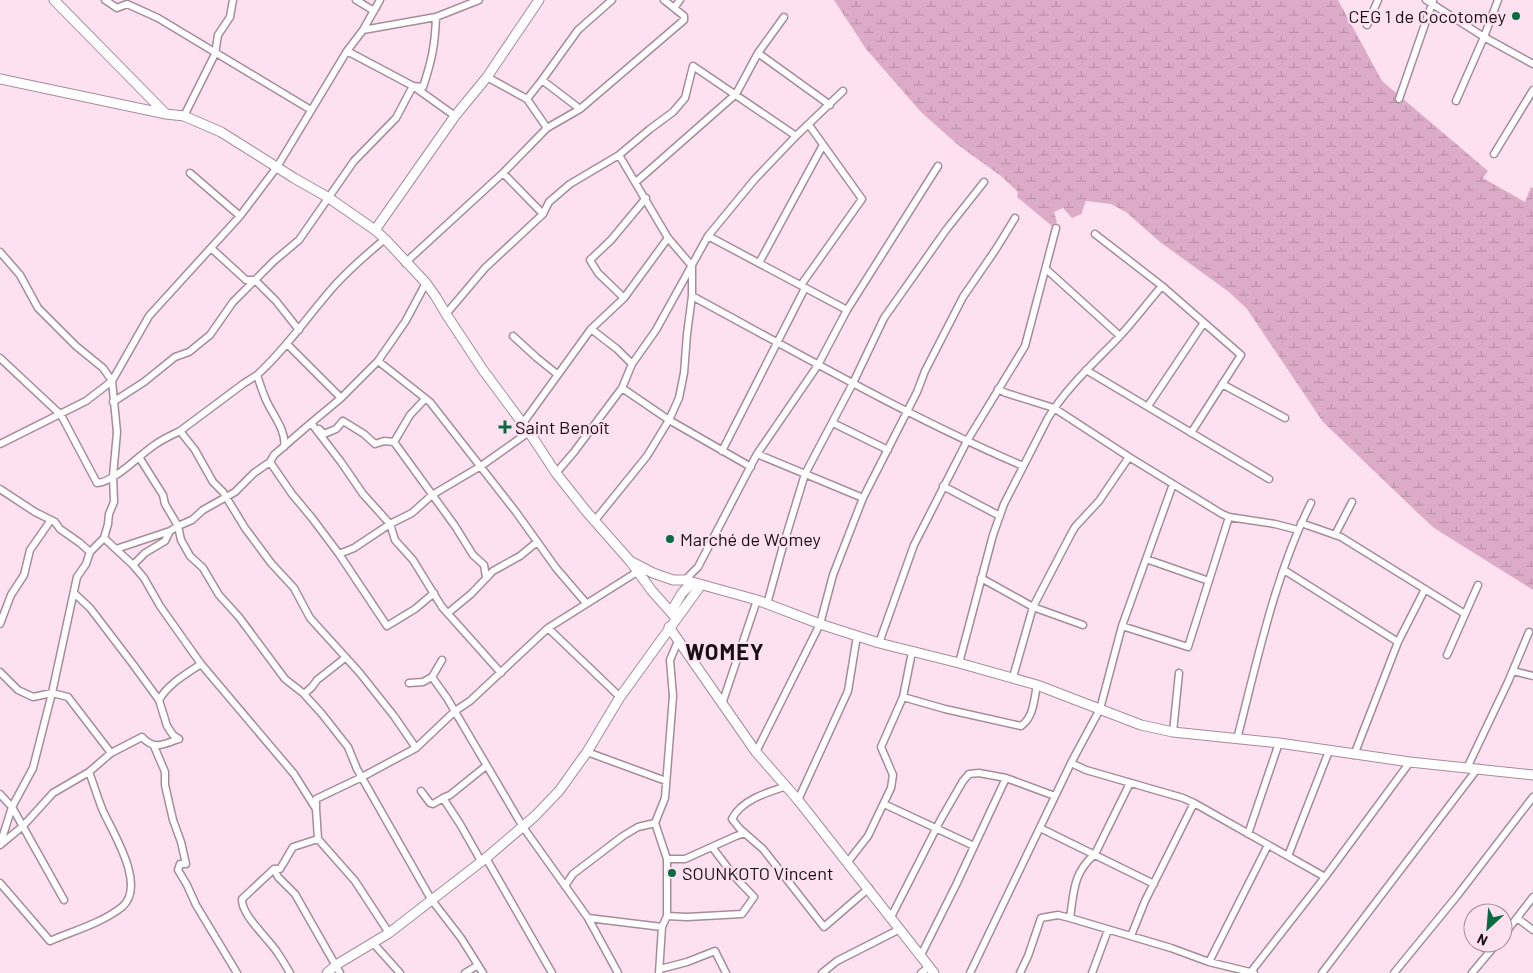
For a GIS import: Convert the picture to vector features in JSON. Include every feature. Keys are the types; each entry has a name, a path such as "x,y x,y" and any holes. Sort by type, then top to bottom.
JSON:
{"main road":[{"path":"54,0 166,114"},
{"path":"375,230 455,116 487,77 539,0"},
{"path":"0,79 166,114 184,116 221,132 329,198 375,230 426,283 483,370 529,432 556,473 586,511 596,519 630,560 637,572 673,615"},
{"path":"630,560 653,573 672,580 693,583 757,600 820,624 879,643 1013,677 1141,725 1174,732 1279,743 1410,762 1533,775"},
{"path":"327,973 338,969 373,942 389,933 484,859 523,826 559,791 587,752 620,697 670,627 682,593 693,583"},
{"path":"670,627 756,752 787,786 932,970"}],"street":[{"path":"106,0 117,8 127,4 158,18 311,110"},
{"path":"184,116 215,54 218,35 230,17 233,0"},
{"path":"356,0 374,11"},
{"path":"0,444 86,401 112,381 149,316 240,216 277,167 380,0"},
{"path":"363,30 436,17 479,0"},
{"path":"527,99 578,30 612,0"},
{"path":"405,263 503,172 547,128 580,109 684,20 684,16 664,0"},
{"path":"674,8 680,0"},
{"path":"1367,25 1378,0"},
{"path":"1456,101 1498,0"},
{"path":"1399,98 1431,1 1484,37 1533,64"},
{"path":"636,182 736,94 758,53 784,16"},
{"path":"413,86 423,87 433,58 436,17"},
{"path":"347,52 413,86 455,116"},
{"path":"758,53 830,105"},
{"path":"446,314 485,268 543,214 549,202 570,184 619,155 674,112 681,104 688,89 693,66 796,136"},
{"path":"487,77 527,99 547,128"},
{"path":"542,80 580,109"},
{"path":"113,402 175,357 189,352 210,335 233,302 274,261 299,240 354,161 396,118 413,86"},
{"path":"1494,154 1533,90"},
{"path":"556,473 622,388 632,364 656,330 708,236 756,179 796,136 843,92"},
{"path":"722,451 803,287 862,199 809,125"},
{"path":"760,263 823,145"},
{"path":"596,519 647,456 669,420 679,398 684,373 692,296 692,266 668,238 619,155"},
{"path":"693,583 698,567 757,454 818,365 847,310 938,166"},
{"path":"503,172 543,214"},
{"path":"190,173 240,216"},
{"path":"767,604 782,546 805,474 833,424 884,318 946,230 984,182"},
{"path":"624,298 598,273 590,260 611,240 646,198"},
{"path":"756,752 820,624 833,575 863,498 921,383 924,371 963,297 996,249 1014,218"},
{"path":"879,643 914,545 943,486 966,441 1025,346 1056,228"},
{"path":"1095,234 1162,286 1203,324 1241,355 1191,433"},
{"path":"708,236 847,310"},
{"path":"522,424 591,329 624,298 668,238"},
{"path":"0,358 61,414 97,482 102,482 155,445 180,431 257,375 287,344 336,284 384,240"},
{"path":"211,248 246,280 255,280 276,301 299,330"},
{"path":"0,252 20,275 38,308 76,346 103,368 112,381 117,432 113,476 114,502 109,514 104,538 90,552 86,564 77,577 52,693 33,768 12,807 0,845"},
{"path":"1046,268 1120,336"},
{"path":"116,549 170,531 192,520 203,510 235,492 254,473 270,462 274,455 341,398 378,362 426,283"},
{"path":"959,663 981,578 1000,516 1023,466 1054,408 1086,370 1120,336 1162,286"},
{"path":"692,296 853,383 966,441 1023,466"},
{"path":"1148,406 1203,324"},
{"path":"591,329 617,349 632,364"},
{"path":"513,336 558,374"},
{"path":"287,344 341,398"},
{"path":"378,362 426,399 481,466 562,576 586,603"},
{"path":"1086,370 1268,480"},
{"path":"257,375 267,403 275,415 285,442 284,447"},
{"path":"1222,384 1285,418"},
{"path":"622,388 669,420 751,467"},
{"path":"998,389 1054,408 1173,484 1229,517 1300,527 1335,535 1352,543 1465,614"},
{"path":"394,442 410,415 426,399"},
{"path":"312,422 324,434 336,429 343,421 364,434 375,444 384,441 394,442 455,526 473,555 484,565 486,577"},
{"path":"312,422 363,494 390,524 396,540 413,560 442,607 501,673"},
{"path":"833,424 888,450"},
{"path":"180,431 195,450 214,482 271,564 294,588 310,618 359,672 394,716 416,748"},
{"path":"339,554 354,548 390,524 412,513 432,496 481,466 529,432"},
{"path":"757,454 863,498"},
{"path":"139,457 163,495 165,504 178,526 181,540 190,556 203,568 219,595 239,617 285,679 304,694 348,747 362,777 431,899 462,938 483,973"},
{"path":"1013,677 1033,606 1075,527 1099,501 1130,457"},
{"path":"270,462 292,494 339,554 387,626 414,609 434,593"},
{"path":"970,973 1071,763 1100,709 1122,626 1173,484"},
{"path":"943,486 1000,516"},
{"path":"0,489 35,512 55,522 60,530 90,552"},
{"path":"1335,535 1352,502"},
{"path":"1237,739 1272,604 1300,527 1311,503"},
{"path":"1122,626 1188,647 1229,517"},
{"path":"0,624 11,595 24,575 30,550 51,520"},
{"path":"134,566 145,553 165,541 170,531"},
{"path":"104,538 144,578 160,606 201,664 294,774 316,809"},
{"path":"448,614 471,594 486,577 500,566 520,556 537,542"},
{"path":"1146,559 1209,581"},
{"path":"1284,570 1398,642"},
{"path":"389,933 355,880 318,838 316,799 416,748 455,711 470,702 548,628 637,572"},
{"path":"981,578 1033,606 1083,626"},
{"path":"1447,655 1478,585"},
{"path":"1354,754 1398,642 1425,589"},
{"path":"0,845 23,826 53,793 89,772 111,754 142,738 148,744 154,746 179,739 173,735 167,726 159,700 90,608 74,593"},
{"path":"722,704 757,600"},
{"path":"548,628 620,697"},
{"path":"1467,768 1513,671 1529,632"},
{"path":"798,800 848,691 857,636"},
{"path":"678,641 670,660 673,696 664,798 655,823 667,860 667,916 662,927 660,971 715,951 726,973"},
{"path":"847,862 868,836 891,788 893,775 881,747 903,697 912,652"},
{"path":"304,694 317,680 345,658"},
{"path":"409,682 423,682 432,677 442,660"},
{"path":"159,700 163,693 181,676 201,664"},
{"path":"1513,671 1533,676"},
{"path":"0,672 18,690 33,697 52,693 68,698 111,754"},
{"path":"1174,732 1179,673"},
{"path":"432,677 455,711 523,826 588,918 618,973"},
{"path":"903,697 945,709 1021,726 1030,715 1036,685"},
{"path":"1248,834 1279,743"},
{"path":"154,746 165,772 165,784 173,820 186,864 180,864 178,870 196,906 237,973"},
{"path":"1288,856 1329,751"},
{"path":"587,752 666,781"},
{"path":"1020,973 1041,918 1058,915 1131,936 1209,962 1251,973 1410,762"},
{"path":"1071,763 1086,770 1194,803 1325,877"},
{"path":"421,791 430,803 433,804 450,795 486,766"},
{"path":"1322,973 1478,768"},
{"path":"0,883 50,941 100,920 122,906 128,899 130,890 128,869 118,839 103,811 89,772"},
{"path":"891,917 937,828 963,781 969,774 979,773 1006,778 1055,796"},
{"path":"921,956 1006,778"},
{"path":"1070,918 1074,886 1080,870 1085,862 1095,854 1130,783"},
{"path":"787,786 770,792 737,810 732,819 763,849 824,927 869,888"},
{"path":"0,794 12,807 64,900"},
{"path":"1394,973 1457,896 1533,797"},
{"path":"443,798 484,859 552,973"},
{"path":"1131,936 1194,803"},
{"path":"884,804 974,846"},
{"path":"566,886 573,874 623,836 638,827 655,823"},
{"path":"1040,828 1154,884"},
{"path":"667,860 685,859 745,833"},
{"path":"290,973 277,951 251,919 242,903 244,895 274,869 280,869 293,847 318,838"},
{"path":"1209,962 1268,845"},
{"path":"667,916 687,918 742,914 754,897 712,848"},
{"path":"274,869 278,877 295,894 338,969"},
{"path":"1513,923 1533,897"},
{"path":"588,918 662,927"},
{"path":"1517,918 1533,930"},
{"path":"822,973 837,961 900,929"},
{"path":"1092,973 1108,930"},
{"path":"373,942 400,973"},
{"path":"1472,973 1489,953"},
{"path":"465,973 478,965"},
{"path":"921,973 932,970"}],"green space":[{"path":"834,0 1338,0 1382,81 1488,171 1483,178 1525,202 1531,187 1533,188 1533,590 1434,528 1421,516 1323,422 1247,309 1229,292 1160,242 1126,212 1111,204 1086,201 1081,214 1072,218 1063,208 1054,212 1057,222 1052,226 1017,197 1018,192 1001,176 958,145 921,112 866,49"}],"place":[{"name":"CEG 1 de Cocotomey","path":"1516,16"},
{"name":"Saint Benoît","path":"505,427"},
{"name":"Marché de Womey","path":"670,539"},
{"name":"SOUNKOTO Vincent","path":"672,873"}],"district":[{"name":"WOMEY","path":"725,651"}]}
